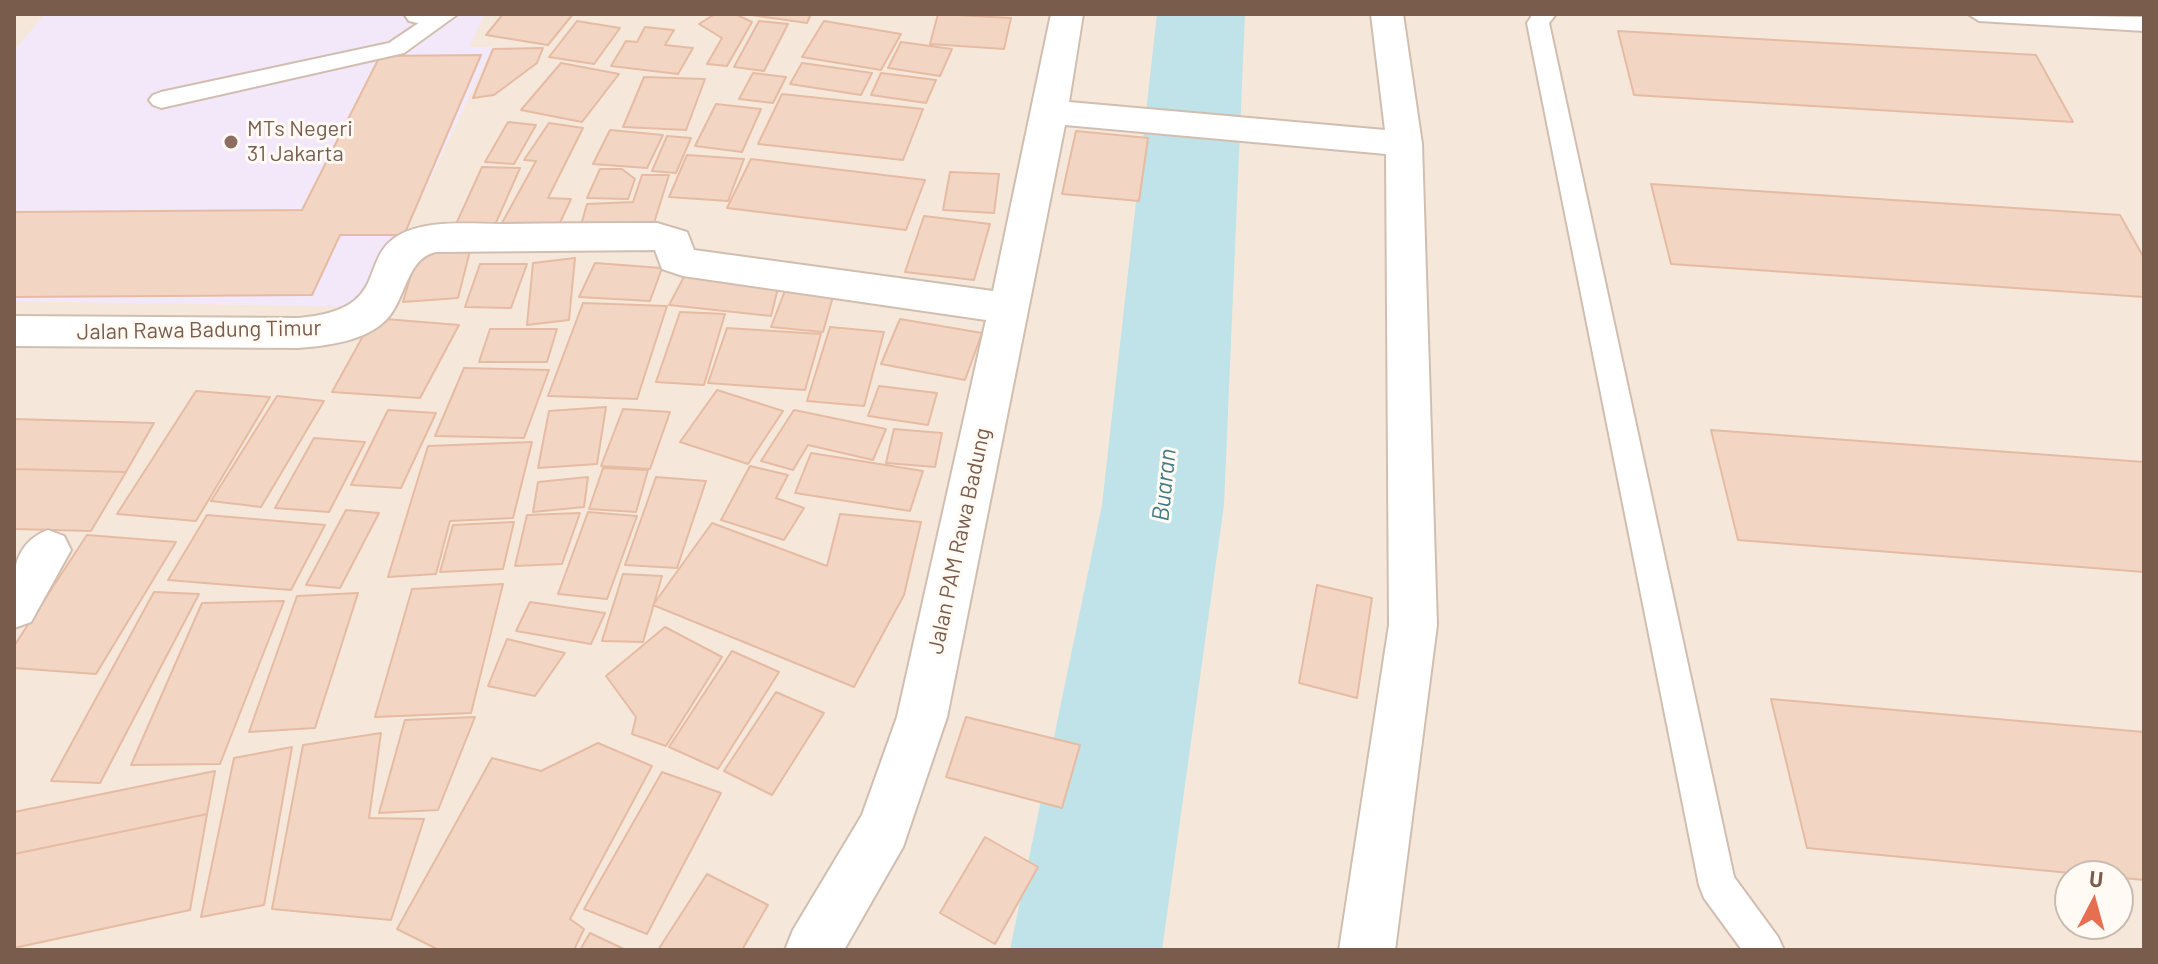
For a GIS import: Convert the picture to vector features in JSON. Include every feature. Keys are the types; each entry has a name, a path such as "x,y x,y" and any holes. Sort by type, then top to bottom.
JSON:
{"street":[{"name":"Jalan PAM Rawa Badung","path":"813,950 884,829 922,717 1008,308 1063,113 1067,14"},
{"path":"1367,950 1413,625 1387,14"},
{"path":"1063,113 1392,143"},
{"name":"Jalan Rawa Badung Timur","path":"14,331 298,333 328,330 367,315 377,305 404,250 418,240 436,238 657,236 674,242 673,254 683,262 1008,308"},
{"path":"14,607 48,550"}],"lane":[{"path":"161,100 396,48 447,14"},
{"path":"1545,14 1538,23 1717,885 1765,950"},
{"path":"1979,14 2144,24"}],"shaded area":[{"path":"14,14 2144,14 2144,950 14,950"},
{"name":"MTs Negeri 31 Jakarta","path":"45,14 485,14 469,47 493,47 369,307 14,301 14,50"}],"building":[{"path":"503,14 573,14 548,45 486,35"},
{"path":"715,14 735,14 752,22 727,66 707,64 722,38 699,24"},
{"path":"744,14 811,14 807,23"},
{"path":"938,14 1011,18 1004,49 930,44"},
{"path":"577,21 620,28 594,64 549,57"},
{"path":"759,21 788,24 764,71 734,67"},
{"path":"824,21 901,34 881,70 802,57"},
{"path":"645,27 674,30 665,45 693,48 678,74 611,66 626,41 637,42"},
{"path":"1618,31 2036,55 2073,122 1634,95"},
{"path":"901,42 952,49 940,76 888,68"},
{"path":"543,48 537,63 494,95 473,98 493,49"},
{"path":"481,55 404,235 340,235 312,295 14,297 14,212 302,210 380,56"},
{"path":"561,63 619,74 582,122 521,110"},
{"path":"802,63 872,73 861,95 790,84"},
{"path":"753,73 786,77 773,103 739,99"},
{"path":"881,73 936,80 926,103 871,95"},
{"path":"644,77 705,79 686,130 623,127"},
{"path":"782,94 923,109 903,160 758,144"},
{"path":"716,104 761,109 742,152 695,146"},
{"path":"508,122 536,125 514,164 485,162"},
{"path":"549,123 583,128 548,198 571,199 558,227 502,223 536,161 524,160"},
{"path":"610,130 663,135 647,168 593,164"},
{"path":"1076,131 1148,138 1139,201 1062,194"},
{"path":"667,136 691,138 676,173 652,171"},
{"path":"687,155 744,159 728,201 669,197"},
{"path":"751,159 925,180 906,230 727,208"},
{"path":"482,167 520,168 491,234 452,233"},
{"path":"600,169 622,169 635,179 628,199 587,198"},
{"path":"950,172 999,174 994,213 943,210"},
{"path":"642,175 669,175 654,223 581,225 587,204 633,202"},
{"path":"1651,184 2120,215 2144,258 2144,297 1671,264"},
{"path":"924,216 990,224 974,280 905,272"},
{"path":"471,247 458,298 403,302 418,251"},
{"path":"575,258 569,320 527,325 533,263"},
{"path":"595,263 662,268 650,301 579,297"},
{"path":"480,264 527,264 511,308 465,307"},
{"path":"685,275 779,284 771,316 669,305"},
{"path":"786,288 834,293 823,332 771,327"},
{"path":"583,303 667,306 637,399 548,396"},
{"path":"680,312 725,314 704,385 656,382"},
{"path":"373,318 459,325 420,398 332,392"},
{"path":"900,319 982,333 965,380 881,364"},
{"path":"830,327 884,332 864,406 807,401"},
{"path":"727,328 821,334 805,390 708,383"},
{"path":"490,329 557,329 547,362 479,362"},
{"path":"464,368 549,370 524,438 435,436"},
{"path":"879,386 937,393 928,425 868,416"},
{"path":"717,390 783,411 748,464 680,442"},
{"path":"196,391 270,397 196,521 117,514"},
{"path":"277,396 324,401 261,507 211,501"},
{"path":"606,407 597,464 538,468 549,411"},
{"path":"623,409 670,412 650,469 601,466"},
{"path":"388,410 436,413 401,488 351,485"},
{"path":"794,410 886,429 873,460 808,445 793,470 761,461"},
{"path":"14,419 154,423 126,472 14,469"},
{"path":"894,429 942,433 935,467 886,463"},
{"path":"1711,430 2144,462 2144,572 1738,540"},
{"path":"314,438 365,442 329,512 275,508"},
{"path":"532,442 513,518 450,521 436,574 388,577 428,446"},
{"path":"811,453 923,471 910,511 795,493"},
{"path":"750,466 788,475 776,498 804,508 784,540 721,520"},
{"path":"603,468 648,470 636,512 589,509"},
{"path":"14,469 126,472 91,531 14,529"},
{"path":"588,477 584,507 533,512 538,482"},
{"path":"656,477 706,481 677,568 625,565"},
{"path":"346,510 379,513 340,588 306,585"},
{"path":"588,512 637,516 607,599 558,594"},
{"path":"580,513 562,564 515,566 527,515"},
{"path":"840,514 921,522 904,595 854,687 653,605 712,523 827,566"},
{"path":"207,515 325,525 291,590 168,580"},
{"path":"514,522 503,569 440,572 453,525"},
{"path":"87,535 176,542 96,674 14,668 14,646"},
{"path":"623,574 662,576 643,642 602,641"},
{"path":"503,584 471,713 375,717 412,589"},
{"path":"1317,585 1372,598 1357,698 1299,683"},
{"path":"154,592 199,594 100,783 51,781"},
{"path":"358,593 315,728 249,732 297,596"},
{"path":"284,601 220,764 131,765 202,603"},
{"path":"530,602 605,613 591,644 516,631"},
{"path":"665,627 722,657 666,746 632,734 636,717 606,676"},
{"path":"507,639 565,653 535,696 488,686"},
{"path":"732,651 779,672 718,769 669,747"},
{"path":"776,692 824,713 772,795 724,771"},
{"path":"1771,699 2144,732 2144,880 2134,879 2134,860 2054,860 2054,871 1807,848"},
{"path":"475,717 438,810 379,813 405,720"},
{"path":"966,717 1080,745 1062,808 946,777"},
{"path":"381,733 369,818 424,819 391,920 272,909 303,745"},
{"path":"598,743 652,766 570,919 584,929 574,950 439,950 397,929 492,758 541,771"},
{"path":"292,747 264,905 201,917 234,758"},
{"path":"215,771 207,814 14,854 14,812"},
{"path":"662,772 721,793 647,934 584,909"},
{"path":"207,814 190,910 14,948 14,854"},
{"path":"985,837 1038,867 995,944 940,913"},
{"path":"707,874 768,905 742,950 658,950"},
{"path":"590,933 626,950 580,950"}],"waterway":[{"name":"Buaran","path":"1086,950 1163,505 1201,14"}],"place":[{"name":"MTs Negeri 31 Jakarta","path":"231,142"}]}
